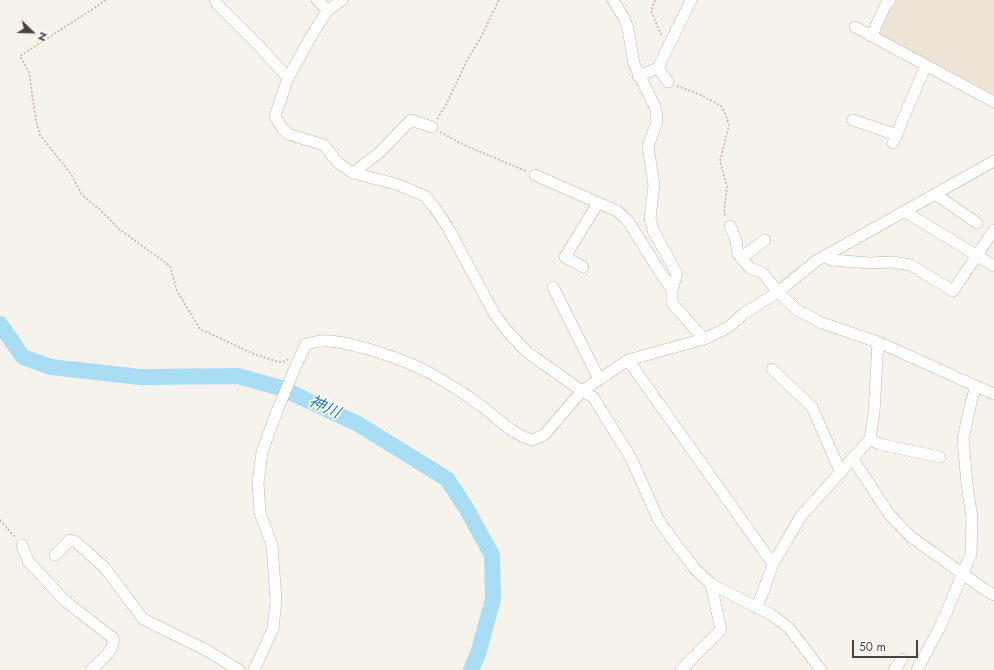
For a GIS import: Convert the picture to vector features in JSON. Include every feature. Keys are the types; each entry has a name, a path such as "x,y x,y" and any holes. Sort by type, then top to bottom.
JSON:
{"street":[{"path":"215,0 217,4 260,47 288,78"},
{"path":"317,0 328,10"},
{"path":"342,0 328,10 313,33 288,78 275,116 282,128 288,134 324,145 338,163 353,173 396,184 425,196 434,206 447,226 495,315 508,332 527,352 582,391 593,397 631,458 658,519 696,570 711,584 772,615 789,628 821,670"},
{"path":"613,0 624,18 628,29 634,64 638,76 656,109 657,122 648,146 654,185 650,218 653,230 677,274 672,289 672,303 704,339"},
{"path":"638,76 658,68 691,0"},
{"path":"872,35 886,4 890,0"},
{"path":"855,27 994,102"},
{"path":"853,120 895,139 926,65"},
{"path":"658,68 668,82"},
{"path":"353,173 380,152 411,120 432,127"},
{"path":"254,670 273,629 276,600 272,545 260,513 258,483 262,452 277,411 306,344 316,341 336,342 395,358 434,375 481,405 510,429 524,438 532,440 544,435 582,391 628,360 704,339 722,331 743,314 778,292 825,256 994,161"},
{"path":"535,175 617,211 628,221 672,289"},
{"path":"934,194 977,223"},
{"path":"583,267 565,258 598,203"},
{"path":"904,211 994,266"},
{"path":"730,226 736,240 738,254 741,258 750,268 763,273 778,292 797,310 822,323 878,342 994,394"},
{"path":"825,256 831,260 869,263 892,262 910,265 953,291 994,230"},
{"path":"741,258 765,240"},
{"path":"553,287 599,379"},
{"path":"757,608 772,564 802,516 870,439 874,413 878,342"},
{"path":"628,360 772,564"},
{"path":"772,369 812,407 841,473"},
{"path":"917,670 941,625 971,554 972,519 966,484 963,439 971,402 976,387"},
{"path":"870,439 879,444 940,457"},
{"path":"853,459 889,514 910,536 962,574 994,595"},
{"path":"55,555 70,540 76,542 105,568 144,619 206,650 239,670"},
{"path":"22,545 28,561 65,601 112,638 114,643 111,649 91,670"},
{"path":"681,670 720,630 711,584"},
{"path":"894,670 902,659"}],"path":[{"path":"104,0 105,1 20,56 29,72 36,121 40,135 71,174 82,195 119,229 170,266 177,291 200,329 254,354 279,362 286,361 290,356"},
{"path":"499,0 480,39 467,60 447,103 432,127 464,145 535,175"},
{"path":"655,0 651,11 668,48"},
{"path":"668,82 684,90 701,95 721,106 725,113 729,125 720,161 727,187 724,212 730,226"},
{"path":"0,520 22,545"}],"shaded area":[{"path":"893,0 994,0 994,97 877,34"}],"waterway":[{"name":"神川","path":"0,324 23,357 51,367 140,377 238,376 281,388 358,424 447,479 466,508 492,555 493,599 478,654 471,670"}]}
